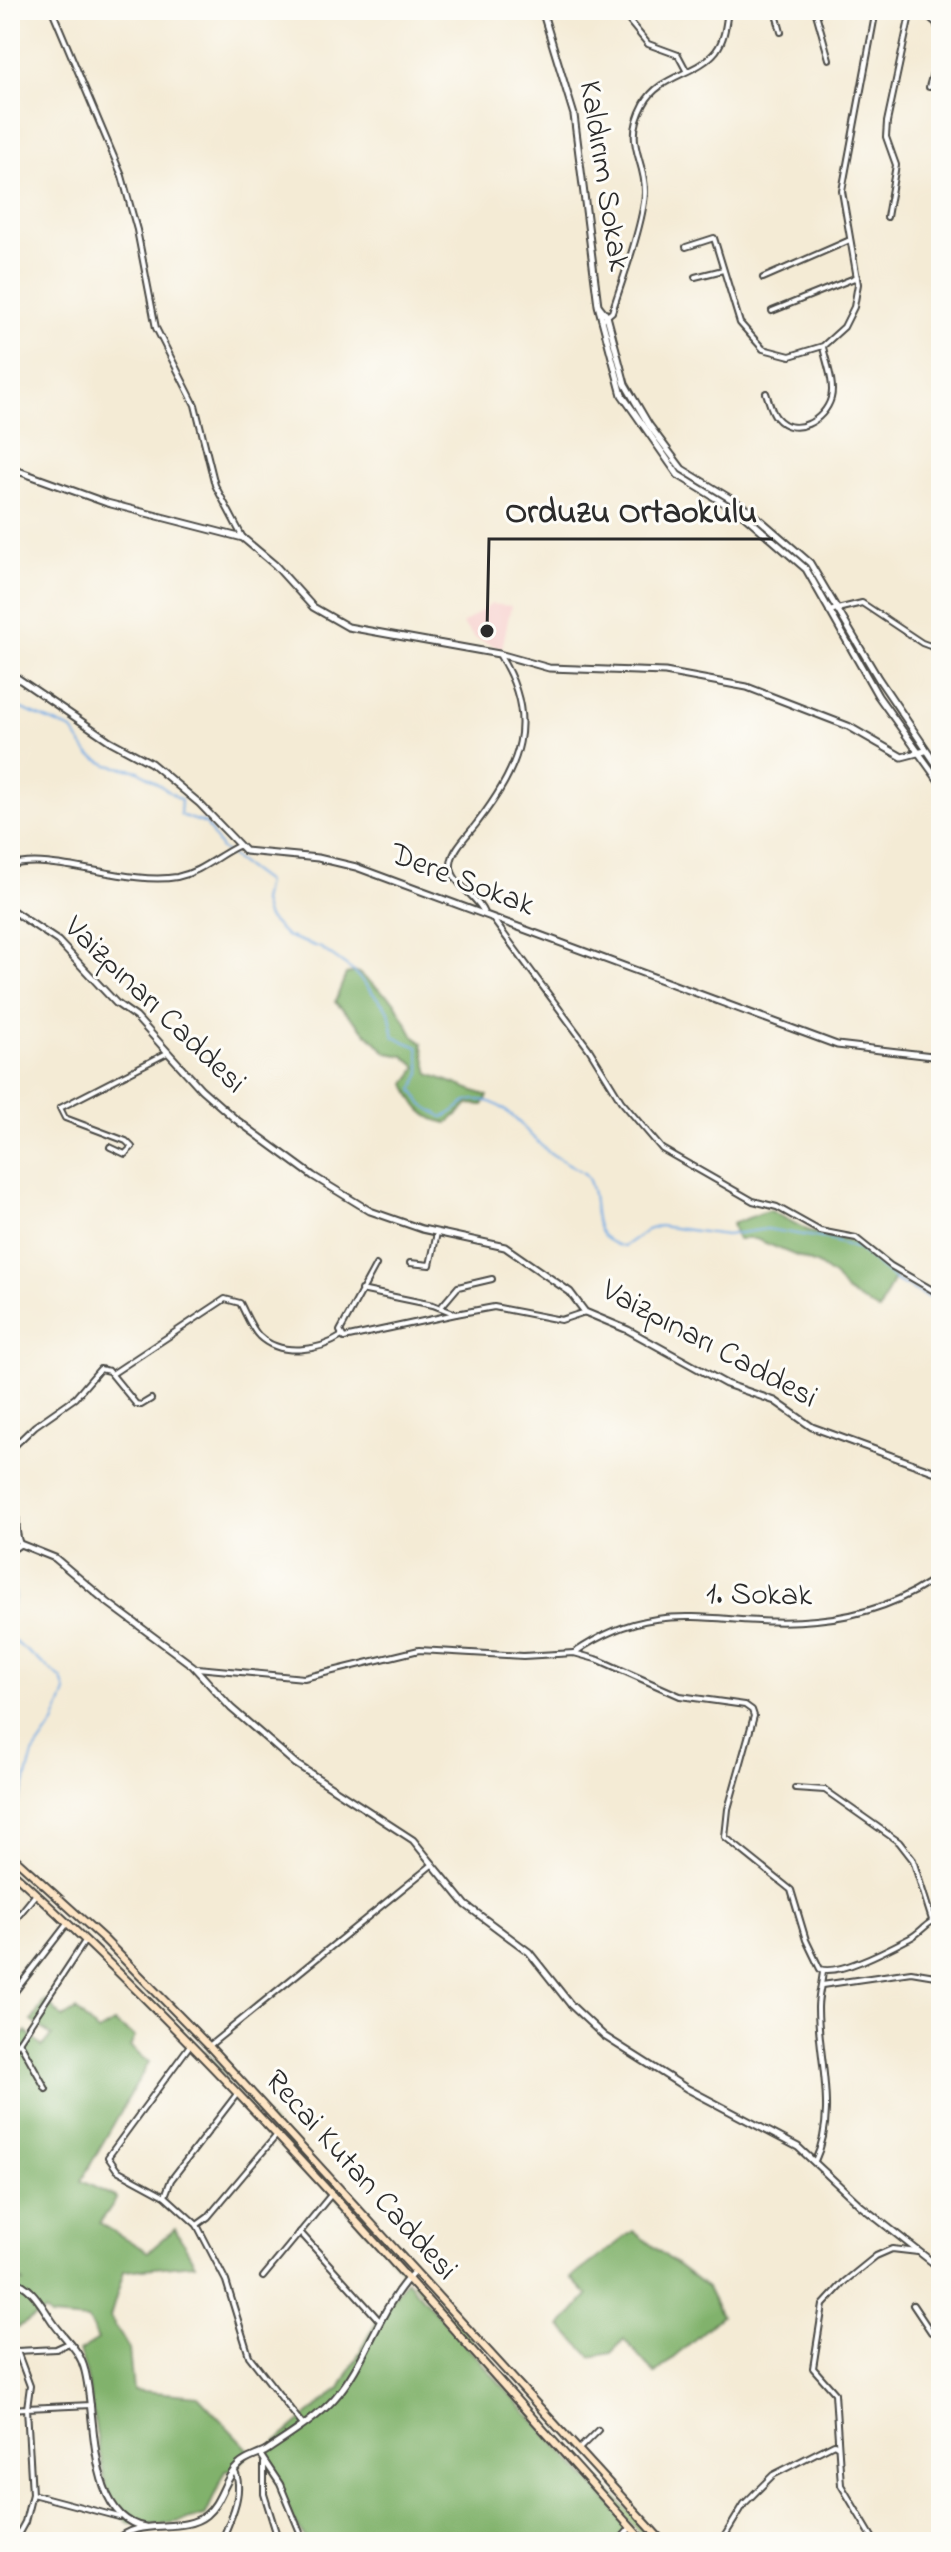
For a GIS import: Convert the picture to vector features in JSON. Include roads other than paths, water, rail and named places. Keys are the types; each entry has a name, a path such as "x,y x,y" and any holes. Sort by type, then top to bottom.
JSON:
{"main road":[{"name":"Recai Kutan Caddesi","path":"10,1854 104,1939 209,2046 663,2542"},
{"name":"Recai Kutan Caddesi","path":"10,1870 86,1939 238,2092 644,2542"}],"street":[{"path":"52,10 122,176 159,336 191,395 215,485 243,538 275,565 313,607 340,624 499,654 549,668 665,672 747,687 848,726 902,757 925,751"},
{"name":"Kaldırım Sokak","path":"542,10 574,115 598,305 604,318 622,395 668,465 697,488 745,516 794,555 941,771"},
{"path":"620,10 648,44 678,55 686,70"},
{"path":"604,318 612,312 630,258 645,197 634,136 638,118 656,87 717,50 728,10"},
{"path":"775,10 781,32"},
{"path":"815,10 829,59"},
{"path":"686,247 714,238 740,323 763,349 785,356 823,346 840,333 851,314 857,277 842,191 876,10"},
{"path":"887,217 896,165 886,137 887,122 911,10"},
{"path":"921,10 936,23 941,37"},
{"path":"929,87 941,44"},
{"path":"763,278 850,240"},
{"path":"695,277 723,270"},
{"path":"772,311 857,277"},
{"path":"766,393 775,417 786,424 796,427 818,418 831,393 823,346"},
{"path":"10,468 107,503 243,538"},
{"path":"832,610 862,603 922,643 941,650"},
{"name":"Kaldırım Sokak","path":"832,610 872,687 916,754 941,784"},
{"path":"484,916 477,899 453,874 451,864 461,844 509,778 521,735 518,690 499,654"},
{"path":"10,673 98,733 151,763 199,803 238,846 203,867 169,877 109,875 38,863 10,866"},
{"name":"Dere Sokak","path":"238,846 255,855 307,857 356,867 837,1045 941,1057"},
{"name":"Vaizpınarı Caddesi","path":"10,909 58,941 116,1003 136,1017 167,1053 234,1118 313,1176 370,1211 437,1233 479,1239 522,1256 570,1292 585,1312 628,1330 726,1384 775,1401 786,1412 812,1427 941,1474"},
{"path":"492,918 589,1049 621,1101 662,1149 753,1201 777,1207 811,1227 856,1238 891,1266 941,1295"},
{"path":"110,1147 125,1154 132,1147 126,1141 65,1118 60,1108 167,1053"},
{"path":"410,1263 430,1265 437,1233"},
{"path":"342,1336 340,1331 376,1265"},
{"path":"441,1307 458,1287 492,1279"},
{"path":"361,1290 441,1307 456,1314"},
{"path":"112,1374 225,1299 240,1303 259,1336 285,1350 325,1347 342,1336 350,1338 494,1307 561,1320 585,1312"},
{"path":"10,1450 35,1426 75,1398 100,1369 105,1368 112,1374 136,1404 141,1405 151,1399"},
{"path":"10,1489 17,1505 13,1533 20,1544 55,1558 107,1602 200,1670 311,1678 419,1650 523,1656 574,1653 599,1660 680,1696 752,1710 751,1732 728,1809 725,1837 791,1890 806,1940 823,1971 818,2009 826,2096 822,2141 815,2161"},
{"path":"10,1551 20,1544"},
{"name":"1. Sokak","path":"574,1653 617,1627 651,1619 807,1621 871,1610 908,1596 941,1574"},
{"path":"193,1666 231,1708 316,1780 404,1833 477,1916 529,1952 571,2005 604,2036 686,2088 786,2139 815,2161 861,2206 941,2269"},
{"path":"795,1788 825,1790 899,1842 913,1860 932,1920"},
{"path":"209,2046 433,1864"},
{"path":"10,1926 36,1894"},
{"path":"823,1971 842,1969 906,1940 932,1920 941,1917"},
{"path":"10,1998 68,1923"},
{"path":"10,2055 86,1939"},
{"path":"822,1985 911,1972 941,1977"},
{"path":"19,2041 46,2089"},
{"path":"191,2043 108,2157 117,2170 165,2196 197,2225 226,2281 249,2356 302,2424"},
{"path":"165,2196 171,2180 238,2092"},
{"path":"197,2225 208,2217 276,2136"},
{"path":"263,2277 330,2196"},
{"path":"300,2232 378,2319"},
{"path":"875,2542 841,2485 835,2393 813,2368 823,2305 844,2282 876,2256 892,2249 920,2252"},
{"path":"115,2542 126,2533 150,2527 194,2523 205,2516 218,2502 234,2470 242,2462 260,2454 302,2424 339,2392 378,2319 415,2271"},
{"path":"10,2279 35,2293 79,2352 103,2485 119,2517"},
{"path":"913,2305 931,2332 941,2336"},
{"path":"10,2350 56,2349 70,2342"},
{"path":"14,2542 25,2522 32,2494 27,2408 30,2386 17,2351"},
{"path":"10,2409 91,2405"},
{"path":"578,2450 598,2430"},
{"path":"721,2542 744,2504 773,2475 834,2444 838,2447"},
{"path":"260,2454 280,2484 304,2542"},
{"path":"264,2463 264,2494 279,2542"},
{"path":"221,2542 238,2485 234,2470"},
{"path":"32,2494 119,2517 129,2524 150,2527"},
{"path":"618,2542 631,2527"}],"waterway":[{"path":"10,704 72,730 89,755 108,765 139,771 181,800 180,815 206,824 221,849 266,882 262,902 266,916 286,936 321,948 353,971 389,1011 394,1037 418,1047 421,1073 413,1090 423,1105 443,1117 466,1102 475,1100 487,1101 507,1111 549,1152 586,1175 591,1185 598,1226 610,1242 623,1247 647,1230 659,1226 726,1235 767,1229 827,1239 858,1249 895,1280 941,1304"},
{"path":"10,1577 15,1595 10,1614"},
{"path":"10,1638 62,1679 66,1692 54,1724 33,1754 23,1792 10,1820"}],"place":[{"name":"Orduzu Ortaokulu","path":"487,631"}]}
